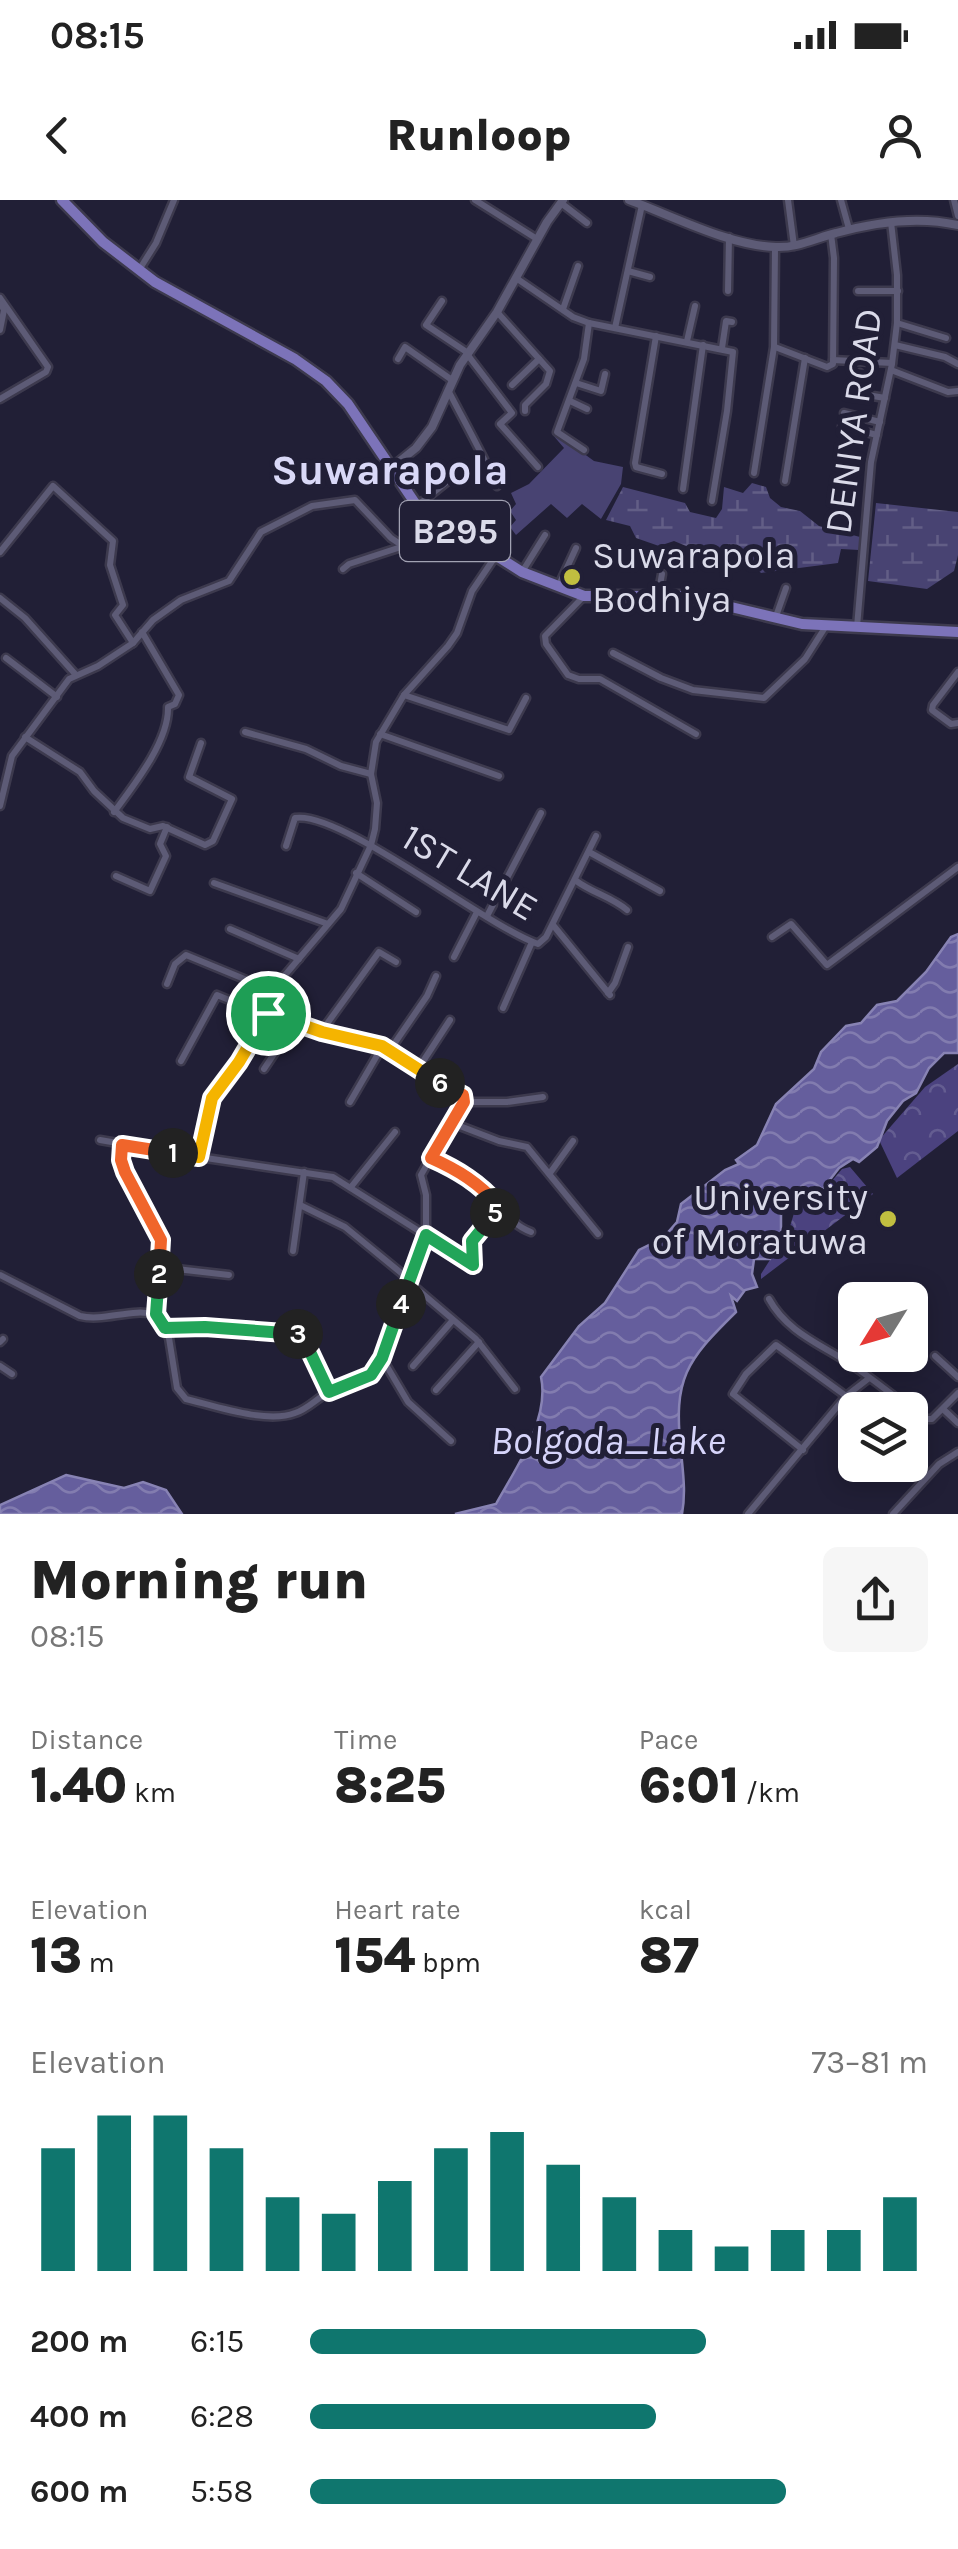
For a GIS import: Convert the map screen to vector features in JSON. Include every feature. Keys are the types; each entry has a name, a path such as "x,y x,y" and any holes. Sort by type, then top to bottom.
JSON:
{"main road":[{"name":"B295","path":"62,200 92,232 140,270 326,380 348,404 417,506 522,572 584,596 703,599 775,619 826,626 958,632"}],"street":[{"path":"140,270 174,200"},
{"path":"475,200 537,239"},
{"path":"630,200 730,237 775,248 891,222 958,224"},
{"path":"788,200 794,246"},
{"path":"842,200 849,229"},
{"path":"954,200 958,216"},
{"path":"390,469 426,437 452,380 562,201 587,223"},
{"path":"615,328 642,205"},
{"name":"DENIYA ROAD","path":"857,628 871,462 892,367 897,324 891,222"},
{"path":"774,347 826,367 834,360 831,234"},
{"path":"728,291 730,237"},
{"path":"754,474 774,347 775,248"},
{"path":"564,309 578,266"},
{"path":"628,272 650,277"},
{"path":"516,278 573,317 589,323 730,350 734,356 712,500"},
{"path":"858,291 898,291"},
{"path":"0,300 4,310 0,330"},
{"path":"0,300 48,366 46,372 0,399"},
{"path":"442,302 426,325 467,354 512,413 500,424 538,467"},
{"path":"687,342 694,306"},
{"path":"496,312 550,372 525,404 525,411"},
{"path":"569,328 573,317"},
{"path":"722,348 726,322 732,322"},
{"path":"584,450 557,432 576,383 589,323"},
{"path":"897,324 946,338"},
{"path":"656,336 635,462 636,467 662,474"},
{"path":"683,489 702,345"},
{"path":"895,345 946,357 958,364"},
{"path":"398,359 405,347 452,380"},
{"path":"785,478 805,358"},
{"path":"512,385 538,359"},
{"path":"834,360 892,367 948,392 958,392"},
{"path":"860,373 856,393 886,398"},
{"path":"576,383 601,391 605,374"},
{"path":"448,390 462,420 472,430 497,486"},
{"path":"570,400 587,409"},
{"path":"844,414 880,422"},
{"path":"842,426 877,435"},
{"path":"417,506 448,481"},
{"path":"0,552 53,486 114,540 110,565 123,605 115,615 133,642"},
{"path":"0,806 12,756 76,675 98,666 133,642 182,600 228,580 261,532 312,506 355,500 409,550 434,520"},
{"path":"474,543 503,515"},
{"path":"0,533 10,540"},
{"path":"522,572 545,535"},
{"path":"343,570 348,564 402,547"},
{"path":"558,588 576,548"},
{"path":"258,1007 341,910 371,845 377,803 372,755 380,734 404,695 448,646 472,591 494,557"},
{"path":"658,596 662,574"},
{"path":"775,619 786,588"},
{"path":"584,596 544,636 568,674 578,679 600,679 696,734"},
{"path":"0,598 26,618 76,675"},
{"path":"613,653 693,690 764,698 806,659 826,626"},
{"path":"114,812 151,752 158,748 166,730 168,705 174,704 180,695 142,632"},
{"path":"6,658 56,697"},
{"path":"958,672 932,710 951,724 958,723"},
{"path":"404,695 510,730 526,698"},
{"path":"245,732 306,749 341,766 371,774"},
{"path":"380,734 499,776"},
{"path":"25,737 80,772 114,812 150,829 161,825 210,845 225,820 231,796 189,777 200,743"},
{"path":"487,916 541,813"},
{"name":"1ST LANE","path":"286,846 295,818 302,816 371,845 478,912 532,942 543,942 596,836"},
{"path":"116,876 150,891 166,856 160,844 167,827"},
{"path":"588,852 660,891"},
{"path":"772,937 790,924 827,965 958,867"},
{"path":"356,873 416,912"},
{"path":"575,880 628,910"},
{"path":"214,883 328,924"},
{"path":"454,956 478,912"},
{"path":"552,924 609,994 628,948"},
{"path":"230,928 299,960"},
{"path":"503,1008 532,942"},
{"path":"322,1032 379,952 396,962"},
{"path":"167,984 175,964 186,955 272,990"},
{"path":"350,1102 426,996 436,976"},
{"path":"122,1145 125,1172 161,1240 156,1314 173,1350 181,1396 264,1415 288,1416 329,1392 371,1375 382,1358 426,1235 426,1195 421,1176 464,1102 463,1095 386,1048 322,1032 217,995 181,1061"},
{"path":"199,1157 212,1098 268,1013"},
{"path":"418,1068 450,1020"},
{"path":"264,1070 296,1021"},
{"path":"464,1102 542,1097"},
{"path":"452,1123 527,1148 598,1234"},
{"path":"351,1187 394,1132"},
{"path":"100,1140 333,1177 473,1265 472,1241 498,1205"},
{"path":"550,1173 573,1141"},
{"path":"431,1158 459,1170 518,1227 531,1232"},
{"path":"293,1251 304,1172"},
{"path":"300,1205 345,1227 410,1282 479,1342 515,1389"},
{"path":"159,1267 229,1275"},
{"path":"0,1275 91,1319 140,1312 156,1314"},
{"path":"769,1299 801,1335 848,1363 925,1420 932,1419 958,1393"},
{"path":"412,1366 452,1320"},
{"path":"165,1328 205,1327 302,1335 329,1392"},
{"path":"436,1390 479,1342"},
{"path":"804,1450 734,1394 746,1374 776,1345 841,1392"},
{"path":"935,1356 958,1377"},
{"path":"382,1358 408,1402 451,1441"},
{"path":"0,1366 12,1374"},
{"path":"851,1392 868,1379"},
{"path":"748,1514 838,1406"},
{"path":"942,1409 958,1423"},
{"path":"894,1514 939,1464 958,1452"}],"green space":[{"path":"554,432 594,461 623,467 621,484 601,519 582,504 567,518 551,504 516,535 510,527 516,520 510,511 516,504 511,493 529,484 564,448"},
{"path":"752,483 766,487 770,498 781,507 800,511 819,526 860,537 859,550 841,549 838,563 761,573 739,547 732,545 718,559 674,541 659,546 636,538 630,526 606,520 623,487 685,503 690,512 716,518 722,509 724,487 743,493"},
{"path":"876,503 958,512 954,571 927,589 868,581"},
{"path":"958,1064 958,1131 897,1178 879,1140 925,1087"},
{"path":"850,1167 873,1194 761,1279 789,1230 797,1203 814,1202 842,1169"}],"water":[{"name":"Bolgoda_Lake","path":"958,934 958,1053 944,1053 929,1068 916,1093 903,1101 887,1121 877,1147 859,1162 853,1159 839,1168 815,1199 801,1197 781,1214 781,1236 770,1259 754,1259 752,1274 757,1287 745,1290 737,1301 731,1296 736,1312 705,1344 687,1372 679,1405 682,1514 455,1514 496,1504 536,1426 541,1410 541,1377 579,1326 605,1303 639,1250 663,1238 677,1222 681,1204 725,1170 739,1164 736,1160 757,1145 776,1104 814,1069 821,1052 846,1026 861,1023 877,1005 897,1001 926,972 951,937"},
{"path":"66,1475 124,1488 143,1482 166,1490 182,1514 0,1514 0,1505"}],"place":[{"name":"Suwarapola Bodhiya","path":"572,577"},
{"name":"University of Moratuwa","path":"888,1219"}],"district":[{"name":"Suwarapola","path":"390,469"}],"route":[{"path":"268,1013 322,1032 382,1046 463,1095 464,1102 431,1158 459,1170 498,1205 472,1241 473,1265 426,1235 377,1367 371,1375 329,1392 302,1335 205,1327 165,1328 156,1314 161,1240 121,1160 122,1145 199,1157 212,1098 268,1013"}]}
